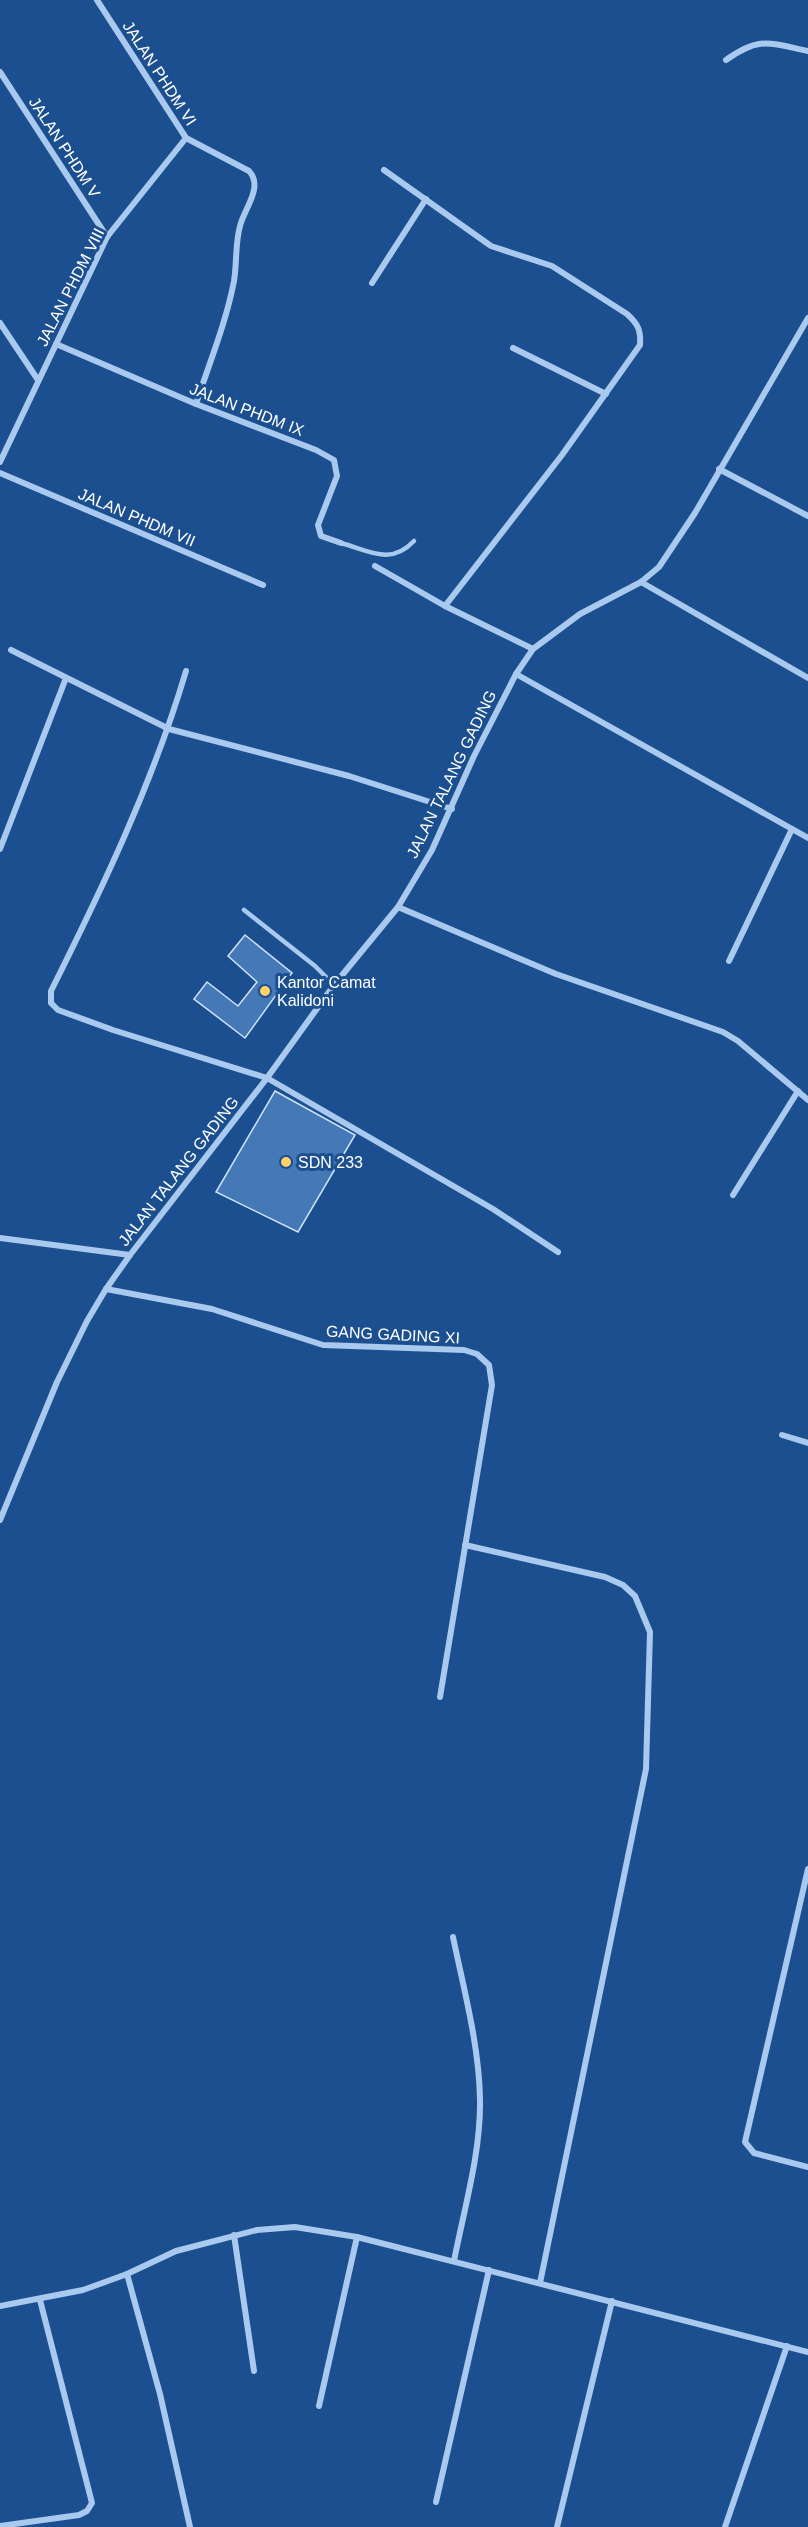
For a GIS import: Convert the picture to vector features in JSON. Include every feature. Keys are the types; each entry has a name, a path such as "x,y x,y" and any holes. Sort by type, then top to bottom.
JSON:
{"street":[{"name":"JALAN PHDM VI","path":"97,0 186,138 249,171 255,184 239,228 234,281 227,310 196,404"},
{"path":"726,60 746,46 770,43 808,51"},
{"name":"JALAN PHDM V","path":"0,72 107,237"},
{"name":"JALAN PHDM VIII","path":"0,462 107,237 186,138"},
{"path":"384,170 490,246 552,266 636,322 640,329 640,345 606,394 445,606"},
{"path":"372,283 426,199"},
{"name":"JALAN TALANG GADING","path":"0,1520 57,1382 87,1321 106,1289 267,1078 334,985 398,907 452,809 474,756 516,674 533,649 580,614 641,582 659,567 675,545 808,318"},
{"path":"0,323 38,381"},
{"name":"JALAN PHDM IX","path":"56,344 196,404 316,450 334,460 338,476 318,525 321,536 341,543"},
{"path":"513,348 606,394"},
{"path":"719,469 808,516"},
{"name":"JALAN PHDM VII","path":"0,473 262,585"},
{"path":"375,567 445,606 533,649"},
{"path":"641,582 808,678"},
{"path":"11,650 169,729 338,773 452,809"},
{"path":"186,671 169,729 120,847 51,991 50,1000 58,1010 113,1030 267,1078 493,1209 558,1252"},
{"path":"516,674 808,838"},
{"path":"0,849 66,678"},
{"path":"729,961 792,829"},
{"path":"398,907 556,974 723,1032 738,1041 808,1100"},
{"path":"732,1195 798,1091"},
{"path":"0,1238 130,1255"},
{"name":"GANG GADING XI","path":"106,1289 212,1309 323,1345 464,1350 484,1359 489,1365 492,1385 440,1696"},
{"path":"782,1435 808,1443"},
{"path":"465,1545 605,1577 623,1585 635,1596 650,1632 646,1769 540,2283"},
{"path":"808,1869 745,2142 754,2153 808,2167"},
{"path":"453,1937 478,2062 480,2100 477,2139 454,2261"},
{"path":"0,2306 83,2290 127,2274 177,2251 234,2235 257,2230 295,2227 357,2237 808,2352"},
{"path":"234,2235 254,2371"},
{"path":"319,2406 357,2237"},
{"path":"436,2502 489,2270"},
{"path":"127,2274 160,2394 190,2527"},
{"path":"0,2526 79,2515 87,2511 92,2503 40,2300"},
{"path":"557,2527 612,2301"},
{"path":"725,2527 788,2346"}],"lane":[{"path":"341,543 390,557 402,554 414,541"},
{"path":"244,910 315,966 334,985"}],"building":[{"name":"Kantor Camat Kalidoni","path":"245,935 292,973 245,1038 194,999 207,982 238,1006 257,982 228,956"},
{"name":"SDN 233","path":"275,1091 355,1135 298,1232 216,1192"}],"place":[{"name":"Kantor Camat Kalidoni","path":"265,991"},
{"name":"SDN 233","path":"286,1162"}]}
